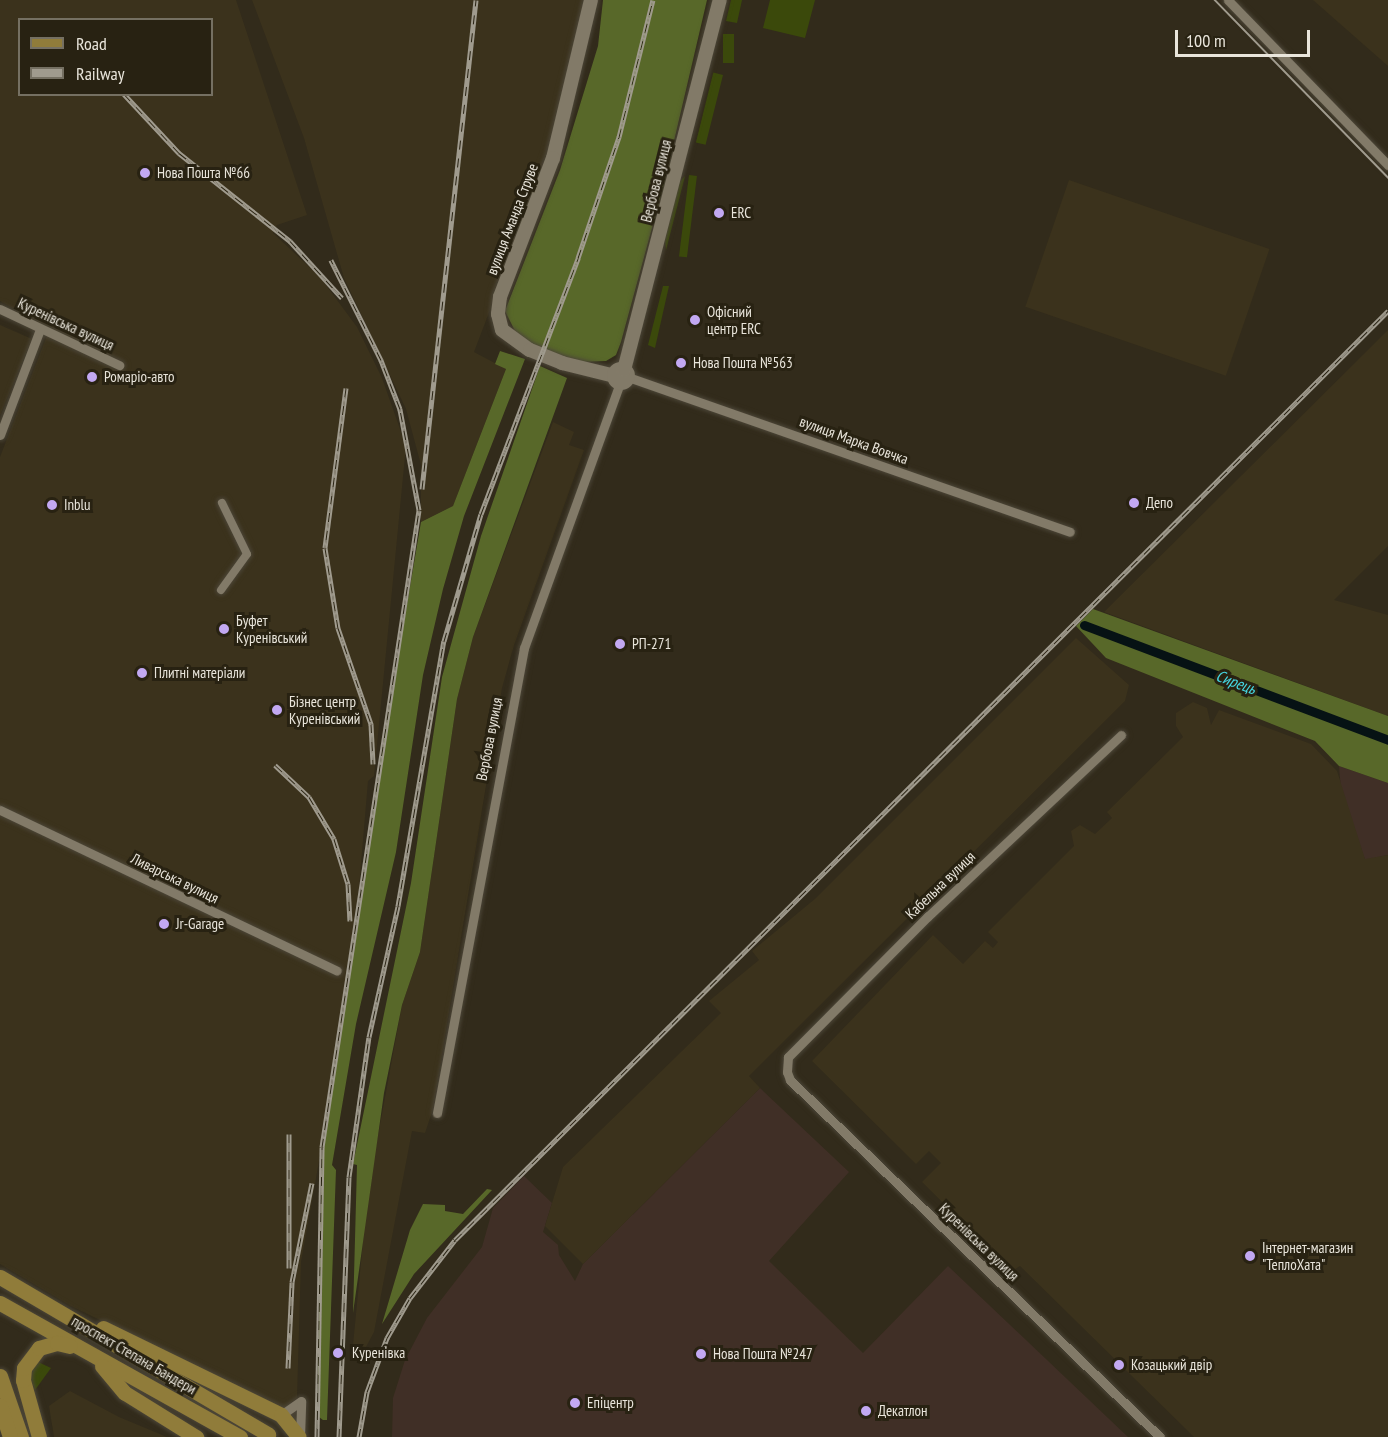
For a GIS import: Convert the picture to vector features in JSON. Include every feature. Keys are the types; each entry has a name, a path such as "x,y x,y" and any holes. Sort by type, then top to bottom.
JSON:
{"main road":[{"name":"вулиця Аманда Струве","path":"591,0 553,158 500,297 498,314 502,330 530,350 562,363 622,376"},
{"name":"Вербова вулиця","path":"622,376 720,0"},
{"name":"проспект Степана Бандери","path":"0,1277 268,1434"},
{"name":"проспект Степана Бандери","path":"0,1303 240,1437"},
{"path":"0,1311 78,1348"},
{"path":"69,1316 120,1335 281,1414 300,1437"},
{"path":"39,1437 23,1380 24,1368 34,1352 47,1344 78,1348"},
{"path":"97,1359 125,1393 196,1437"},
{"path":"0,1376 21,1437"},
{"path":"0,1406 10,1437"}],"street":[{"path":"1228,0 1388,165"},
{"name":"Куренівська вулиця","path":"0,309 119,365"},
{"path":"0,435 40,329"},
{"name":"вулиця Марка Вовчка","path":"622,376 1070,532"},
{"name":"Вербова вулиця","path":"437,1113 524,648 622,376"},
{"path":"221,590 247,554 222,503"},
{"name":"Кабельна вулиця","path":"786,1063 788,1057 928,916 1121,735"},
{"name":"Ливарська вулиця","path":"0,810 337,971"},
{"name":"Куренівська вулиця","path":"786,1063 790,1080 1160,1437"},
{"path":"281,1414 302,1401 300,1437"}],"shaded area":[{"path":"0,0 236,0 307,215 277,225 273,233 320,277 357,327 382,378 406,446 374,776 368,781 351,982 301,1262 297,1398 283,1409 71,1306 0,1264 0,457 50,328 0,301"},
{"path":"252,0 583,0 581,32 548,157 474,352 506,369 453,506 421,522 421,465 406,409 344,278 304,138"},
{"path":"1313,0 1388,0 1388,66"},
{"path":"1069,180 1269,249 1226,376 1025,307"},
{"path":"0,325 32,339 0,415"},
{"path":"1388,330 1388,546 1334,600 1388,615 1388,716 1104,612"},
{"path":"553,422 574,432 569,445 584,450 514,645 502,688 433,1109 425,1133 412,1131 374,1332 366,1347 353,1345 368,1190 402,1005 420,952 457,699 473,637"},
{"path":"1076,638 1129,685 1125,701 749,1076 760,1088 583,1264 545,1226 563,1167 721,1013 709,1001 759,960 752,951 816,898"},
{"path":"1193,702 1207,708 1211,725 1219,710 1311,744 1337,771 1365,859 1388,855 1388,1437 1194,1437 1020,1266 1012,1271 922,1182 941,1163 929,1151 916,1164 812,1061 933,935 963,964 985,941 993,948 998,942 988,932 1074,846 1071,831 1080,825 1095,834 1112,818 1107,812 1183,737 1176,726 1176,713"},
{"path":"1339,766 1388,783 1388,855 1365,860 1341,790"},
{"path":"760,1088 849,1172 769,1261 863,1353 948,1266 1128,1437 392,1437 393,1398 405,1360 427,1318 482,1247 493,1208 524,1176 552,1203 543,1232 558,1245 559,1255 575,1281 583,1264"},
{"path":"70,1391 119,1417 167,1437 54,1437 49,1406"}],"green space":[{"path":"603,0 707,0 664,184 621,342 616,355 606,361 580,362 534,345 515,331 505,311 560,170 598,46"},
{"path":"731,0 742,0 737,23 726,21"},
{"path":"770,0 815,0 805,38 763,28"},
{"path":"723,34 734,34 734,63 723,63"},
{"path":"713,73 723,75 706,145 696,142"},
{"path":"689,175 697,176 687,257 679,256"},
{"path":"685,176 666,250 665,241 679,183"},
{"path":"663,286 669,286 655,348 648,345"},
{"path":"500,351 525,359 464,516 443,589 423,675 396,852 356,1024 332,1165 336,1170 327,1420 323,1420 319,1417 318,1364 322,1159 385,734 421,522 453,506 506,369 495,364"},
{"path":"540,366 567,378 473,637 457,699 420,952 402,1005 384,1093 353,1313 357,1165 353,1164 411,883 442,677 481,536"},
{"path":"1093,609 1388,716 1388,783 1339,766 1315,741 1106,658 1076,626"},
{"path":"487,1189 492,1190 414,1274 382,1324 410,1230 423,1204 445,1205 445,1211 463,1214"},
{"path":"36,1361 51,1368 35,1390 30,1378"}],"waterway":[{"name":"Сирець","path":"1084,625 1388,740"}],"tram line":[{"path":"1215,0 1388,177"}],"railway":[{"path":"422,489 476,0"},
{"path":"339,1437 349,1177 369,1037 398,906 444,641 481,514 578,258 619,137 653,0"},
{"path":"126,96 179,153 290,241 342,298"},
{"path":"317,1437 322,1147 419,510 400,409 381,360 331,260"},
{"path":"359,1437 367,1392 387,1338 410,1298 455,1240 1388,311"},
{"path":"346,388 325,548 338,628 371,724 373,764"},
{"path":"275,765 309,797 334,839 348,884 350,921"},
{"path":"289,1134 289,1268"},
{"path":"288,1368 292,1282 312,1183"}],"place":[{"name":"Нова Пошта №66","path":"145,173"},
{"name":"ERC","path":"719,213"},
{"name":"Офісний центр ERC","path":"695,320"},
{"name":"Нова Пошта №563","path":"681,363"},
{"name":"Ромаріо-авто","path":"92,377"},
{"name":"Депо","path":"1134,503"},
{"name":"Inblu","path":"52,505"},
{"name":"Буфет Куренівський","path":"224,629"},
{"name":"РП-271","path":"620,644"},
{"name":"Плитні матеріали","path":"142,673"},
{"name":"Бізнес центр Куренівський","path":"277,710"},
{"name":"Jr-Garage","path":"164,924"},
{"name":"Інтернет-магазин \"ТеплоХата\"","path":"1250,1256"},
{"name":"Куренівка","path":"338,1353"},
{"name":"Нова Пошта №247","path":"701,1354"},
{"name":"Козацький двір","path":"1119,1365"},
{"name":"Епіцентр","path":"575,1403"},
{"name":"Декатлон","path":"866,1411"}]}
